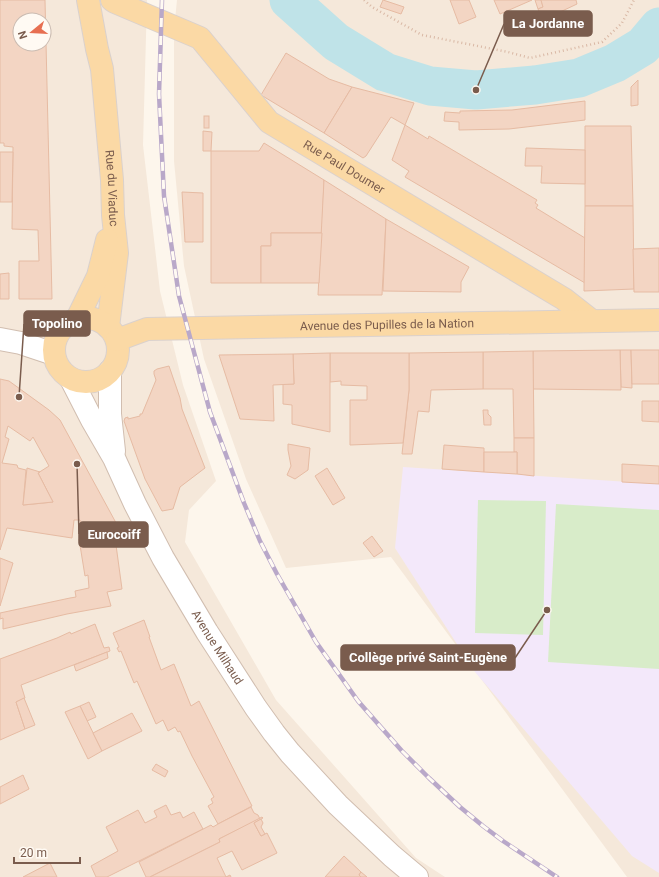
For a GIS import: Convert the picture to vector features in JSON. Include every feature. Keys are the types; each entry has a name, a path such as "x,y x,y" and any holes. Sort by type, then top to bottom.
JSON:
{"main road":[{"path":"78,0 97,49"},
{"path":"88,0 97,49"},
{"name":"Rue Paul Doumer","path":"112,0 200,38 269,122 564,299 592,321"},
{"name":"Rue du Viaduc","path":"97,49 102,69 111,164 112,215 117,253 112,334"},
{"path":"77,319 98,276 112,215"},
{"path":"88,318 99,320 112,334 118,351 116,362 110,372 102,378 92,382 81,382 71,379 62,373 56,364 54,346 59,332 67,324 77,319 88,318"},
{"name":"Avenue des Pupilles de la Nation","path":"112,334 147,329 659,320"}],"street":[{"path":"0,339 22,343 54,354"},
{"path":"110,372 110,414 114,458"},
{"name":"Avenue Milhaud","path":"71,379 114,458 134,504 163,558 238,681 265,720 290,753 338,805 392,856 417,877"}],"path":[{"path":"364,0 372,7 422,35 508,52 530,58 602,42 622,23 634,0"}],"shaded area":[{"path":"0,0 147,0 143,145 160,291 183,385 216,481 189,510 185,542 276,700 416,858 445,877 0,877"},
{"path":"177,0 659,0 659,877 627,877 391,557 286,568 246,479 204,359 184,266 174,161 174,30"},
{"path":"403,467 659,484 659,873 632,856 475,672 395,548"}],"green space":[{"path":"478,500 546,501 543,635 475,633"},
{"path":"556,504 659,510 659,669 548,662"}],"water":[{"path":"283,0 299,0 305,14"}],"building":[{"path":"0,0 45,0 45,12 12,12 12,52 46,52 52,299 19,299 19,261 39,261 38,230 12,229 13,147 4,146 4,143 0,143"},
{"path":"383,0 404,7 401,14 380,7"},
{"path":"450,0 469,0 476,17 459,24"},
{"path":"494,0 532,0 500,14"},
{"path":"535,0 541,0 543,7 538,9"},
{"path":"541,0 576,0 577,4 543,20 538,9 543,7"},
{"path":"286,53 329,79 352,87 324,133 261,95"},
{"path":"638,80 638,105 631,106 631,87"},
{"path":"352,87 414,103 405,125 391,117 366,156 363,158 324,133"},
{"path":"585,101 585,120 509,129 459,130 459,122 444,121 445,112 460,113 460,111 512,110"},
{"path":"204,116 209,116 209,128 204,128"},
{"path":"405,125 428,139 429,136 537,200 535,203 538,205 536,208 585,238 585,283 405,177 409,171 392,160"},
{"path":"585,126 631,126 633,206 585,206"},
{"path":"203,131 212,132 211,151 203,151"},
{"path":"264,143 324,180 322,233 271,233 271,246 261,246 261,283 211,283 211,151 259,151"},
{"path":"526,148 585,150 585,184 541,183 542,166 525,166"},
{"path":"0,152 13,152 12,202 0,202"},
{"path":"324,180 386,219 382,295 318,295"},
{"path":"182,192 203,193 203,242 185,242"},
{"path":"585,206 633,206 634,289 584,291"},
{"path":"386,219 469,267 461,282 461,292 383,291"},
{"path":"271,233 322,233 319,283 261,283 261,246 271,246"},
{"path":"659,248 659,292 634,292 633,249"},
{"path":"9,273 9,299 0,299 0,274"},
{"path":"620,350 631,350 632,388 621,387"},
{"path":"620,350 621,390 533,389 533,351"},
{"path":"631,350 659,350 659,384 632,384"},
{"path":"533,351 534,438 514,438 513,389 483,389 483,352"},
{"path":"483,352 483,389 431,390 429,412 418,411 412,454 402,454 409,390 409,353"},
{"path":"330,353 409,353 409,390 403,443 350,445 350,400 367,400 367,386 341,385 341,381 330,382"},
{"path":"330,353 330,432 292,424 292,405 283,404 283,384 294,384 293,354"},
{"path":"293,354 294,384 273,385 274,421 240,419 219,355"},
{"path":"169,366 180,398 182,409 205,468 180,487 173,509 162,511 145,479 124,421 125,418 128,417 128,419 140,416 140,414 142,414 156,380 154,371"},
{"path":"0,379 9,381 49,410 60,420 127,543 122,546 116,545 122,589 107,592 111,606 67,614 3,629 3,618 0,619 0,613 76,597 75,591 89,588 88,575 85,576 79,539 89,540 80,520 74,520 72,538 7,528 0,550","holes":["8,426 30,441 33,437 49,466 38,473 53,502 23,505 26,470 18,468 17,465 2,463 9,439 5,437"]},
{"path":"642,401 659,401 659,422 642,421"},
{"path":"483,410 488,410 488,414 491,417 491,425 484,425"},
{"path":"514,438 534,438 534,476 517,474 517,452 514,452"},
{"path":"288,444 310,448 308,470 295,479 287,475 291,466"},
{"path":"444,445 484,448 484,472 442,469"},
{"path":"484,452 517,452 517,474 484,472"},
{"path":"622,464 659,466 659,484 622,482"},
{"path":"27,468 40,472 38,473 53,502 23,505"},
{"path":"327,468 345,498 333,505 315,476"},
{"path":"372,536 383,551 374,557 363,543"},
{"path":"0,558 13,563 0,606"},
{"path":"144,620 161,670 174,664 191,706 199,701 252,806 218,824 208,806 213,803 211,799 214,797 180,731 178,732 175,727 168,731 163,720 156,724 137,681 134,683 121,651 119,652 117,648 119,647 113,633"},
{"path":"95,624 104,648 109,647 110,651 21,685 25,698 16,702 25,729 0,740 0,659"},
{"path":"107,652 108,658 76,671 74,665"},
{"path":"24,698 35,725 25,729 16,702"},
{"path":"89,702 96,717 87,721 80,706"},
{"path":"80,706 102,751 88,759 65,712"},
{"path":"132,713 142,731 102,751 93,733"},
{"path":"156,764 168,771 165,777 152,770"},
{"path":"23,775 29,789 0,804 0,787"},
{"path":"166,805 171,815 180,812 183,818 194,812 203,829 107,877 96,877 91,866 118,851 106,827 138,810 145,823 157,817 154,811"},
{"path":"251,807 260,819 219,839 220,842 150,877 146,877 139,862 211,825 213,827"},
{"path":"262,817 263,818 254,823 261,836 267,833 277,853 242,870 232,851 217,858 226,877 150,877 220,842 219,839"},
{"path":"261,819 263,823 261,827 265,834 261,836 254,823"},
{"path":"344,856 361,872 359,875 361,877 325,877"},
{"path":"50,863 57,877 23,877"},
{"path":"361,872 367,877 361,877 359,875"}],"waterway":[{"path":"289,0 336,42 385,72 430,86 476,90 535,85 579,78 615,63 643,46 659,27"}],"railway":[{"path":"162,0 159,94 164,196 179,296 210,412 260,541 316,642 358,701 379,725 402,751 460,807 503,841 557,877"}],"place":[{"name":"La Jordanne","path":"476,90"},
{"name":"Topolino","path":"19,397"},
{"name":"Eurocoiff","path":"77,464"},
{"name":"Collège privé Saint-Eugène","path":"547,610"}]}
